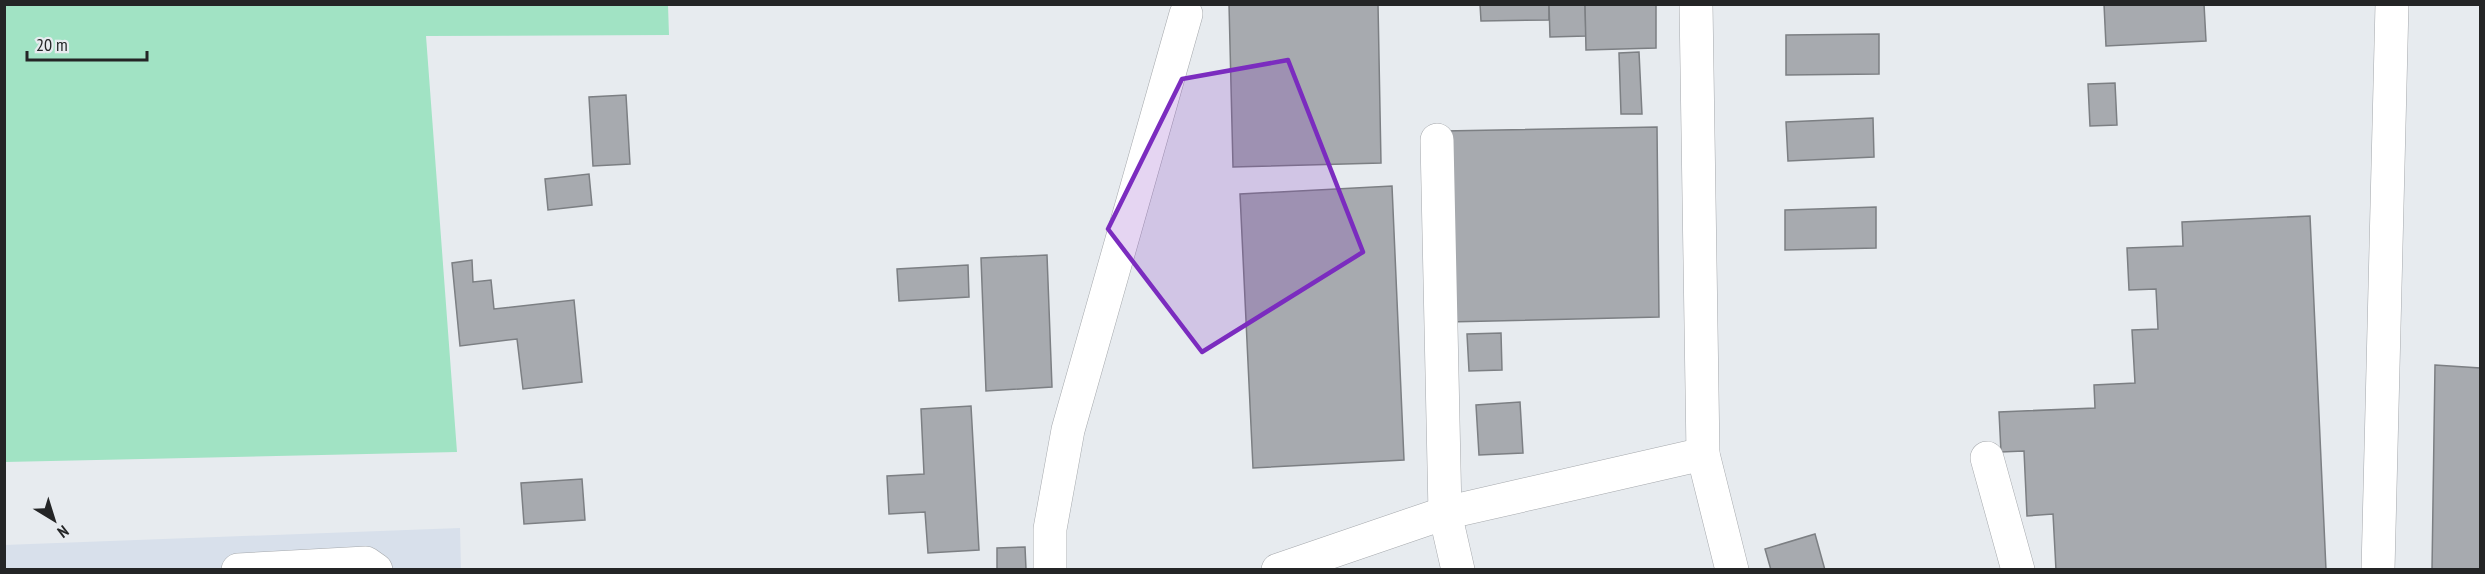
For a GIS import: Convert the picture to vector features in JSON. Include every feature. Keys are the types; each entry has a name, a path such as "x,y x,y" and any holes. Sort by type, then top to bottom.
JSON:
{"street":[{"path":"1696,4 1703,453 1732,570"},
{"path":"2378,570 2392,4"},
{"path":"1050,570 1050,529 1068,430 1185,14"},
{"path":"1437,140 1445,513 1458,570"},
{"path":"1278,570 1445,513 1703,453"},
{"path":"1988,459 2018,570"},
{"path":"238,570 366,563 376,570"}],"highlighted area":[{"path":"1288,60 1363,252 1202,352 1108,229 1182,79"}],"shaded area":[{"path":"460,528 461,569 5,569 4,545"}],"green space":[{"path":"5,5 668,5 669,35 426,36 457,452 5,462"}],"building":[{"path":"1229,4 1378,4 1381,163 1233,167"},
{"path":"1480,4 1549,4 1549,20 1481,21"},
{"path":"1549,4 1585,4 1586,36 1550,37"},
{"path":"1585,4 1656,4 1656,48 1586,50"},
{"path":"2104,4 2204,4 2206,41 2106,46"},
{"path":"1879,34 1879,74 1786,75 1786,35"},
{"path":"1639,52 1642,114 1621,114 1619,53"},
{"path":"2115,83 2117,125 2090,126 2088,84"},
{"path":"626,95 630,164 593,166 589,97"},
{"path":"1873,118 1874,157 1788,161 1786,122"},
{"path":"1657,127 1659,317 1447,322 1444,131"},
{"path":"589,174 592,205 548,210 545,179"},
{"path":"1392,186 1404,460 1253,468 1240,194"},
{"path":"1876,207 1876,248 1785,250 1785,210"},
{"path":"2310,216 2326,570 2056,570 2053,514 2027,516 2024,451 2001,452 1999,412 2095,408 2094,385 2135,383 2132,330 2158,329 2156,289 2129,290 2127,248 2183,246 2182,222"},
{"path":"1047,255 1052,387 986,391 981,258"},
{"path":"472,260 473,282 491,280 494,309 574,300 582,382 523,389 517,339 460,346 452,263"},
{"path":"968,265 969,297 899,301 897,269"},
{"path":"1501,333 1502,370 1469,371 1467,334"},
{"path":"2435,365 2480,368 2480,570 2432,570"},
{"path":"1520,402 1523,453 1479,455 1476,405"},
{"path":"971,406 979,550 928,553 925,512 889,514 887,476 924,474 921,409"},
{"path":"582,479 585,520 524,524 521,483"},
{"path":"1815,534 1825,570 1771,570 1765,549"},
{"path":"1025,547 1026,569 997,570 997,548"}]}
